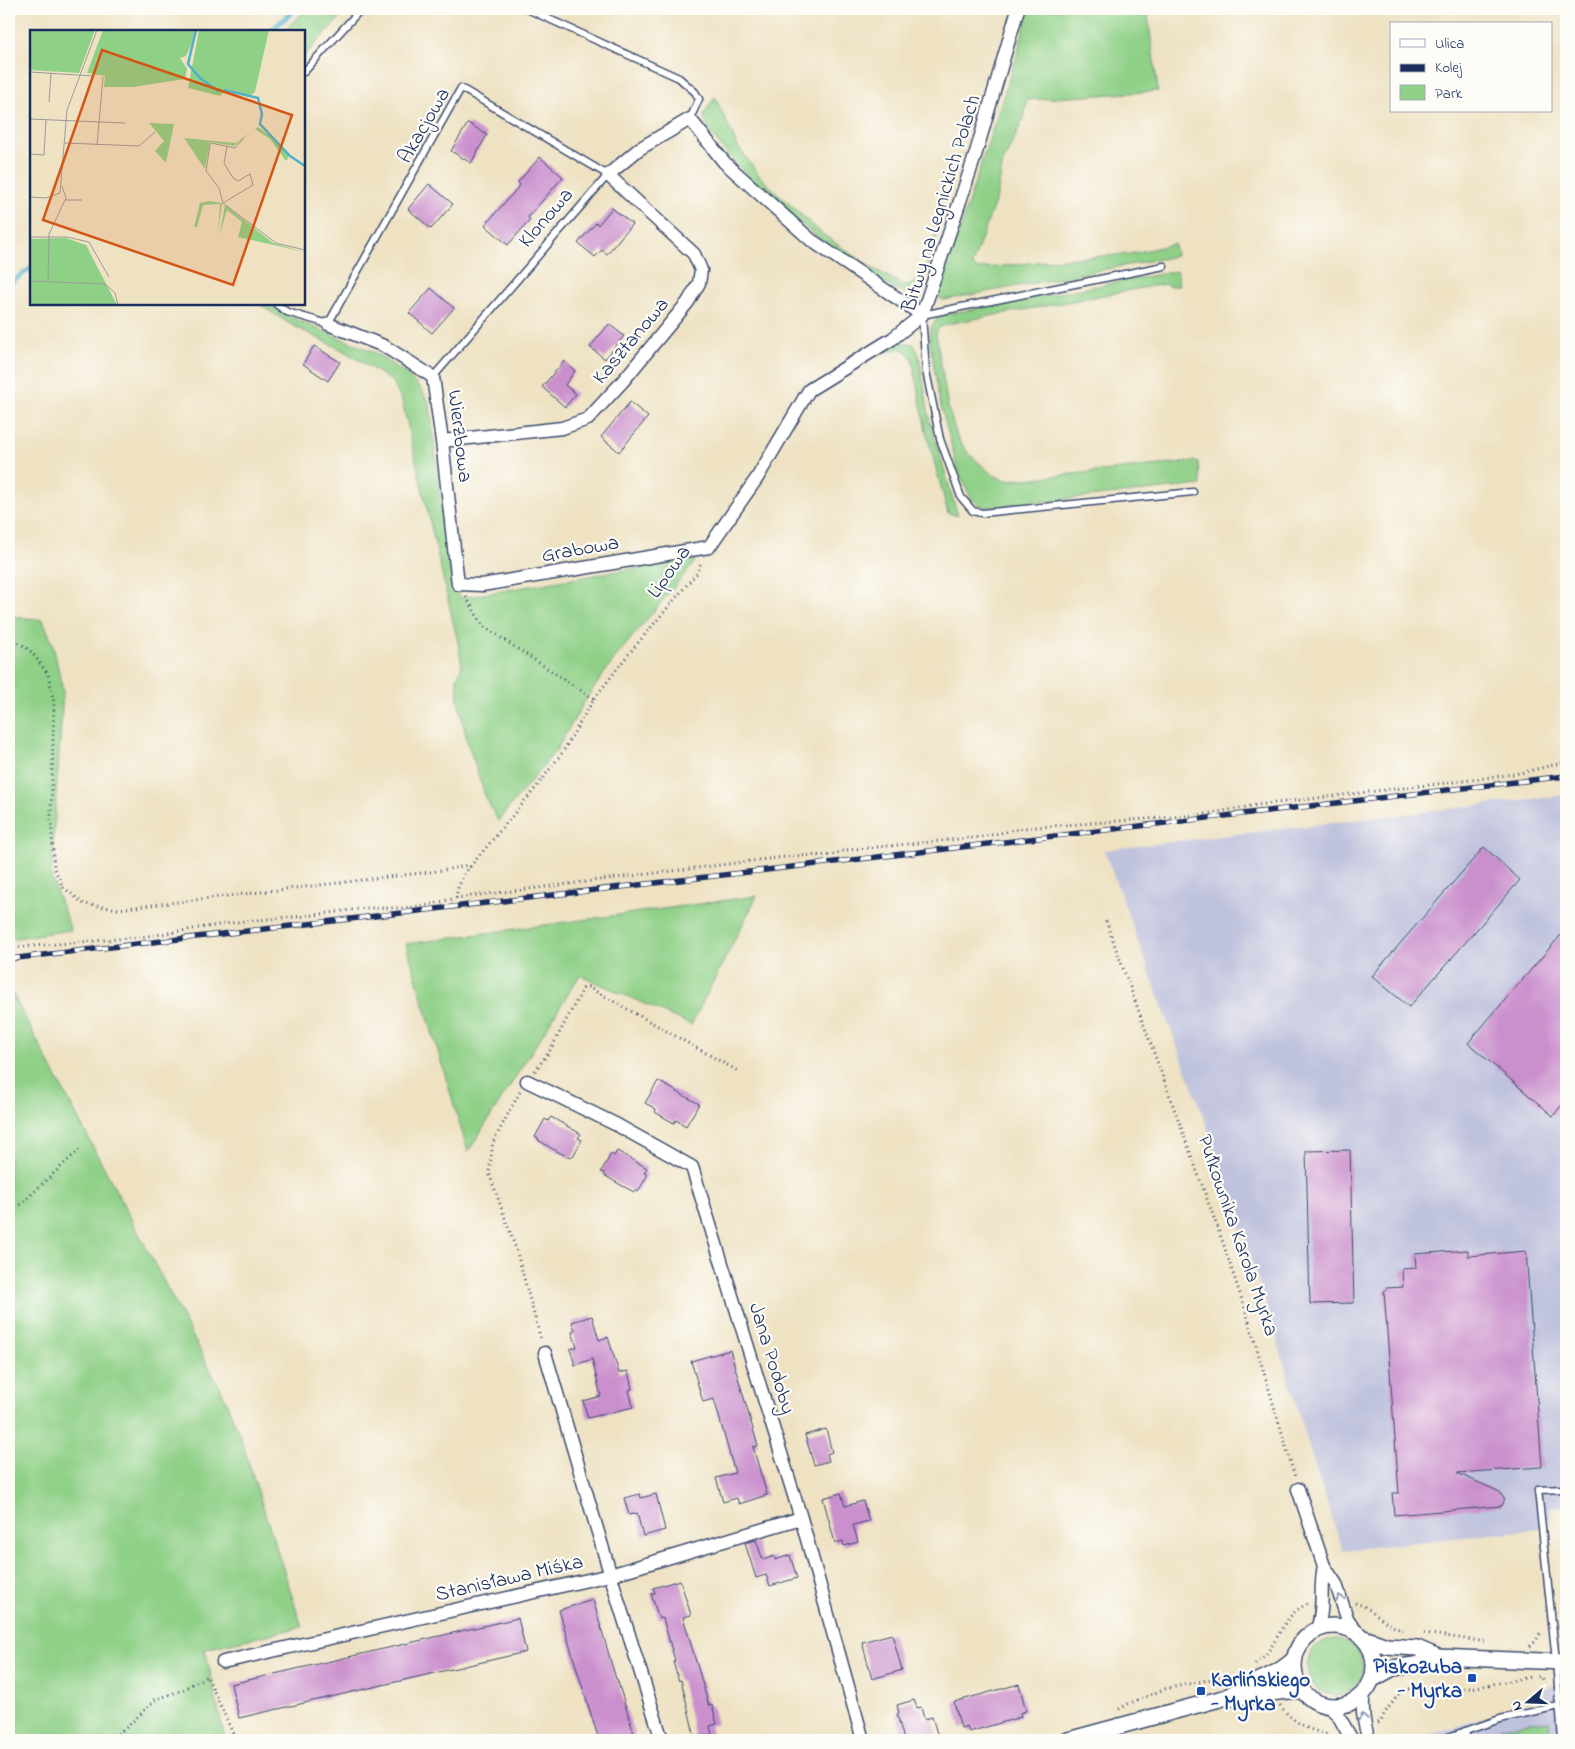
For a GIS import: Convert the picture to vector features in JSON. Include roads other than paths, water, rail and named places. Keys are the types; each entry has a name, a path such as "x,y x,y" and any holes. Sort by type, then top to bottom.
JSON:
{"street":[{"name":"Bitwy na Legnickich Polach","path":"922,315 975,156 1018,9"},
{"path":"690,119 724,162 811,240 922,315"},
{"name":"Klonowa","path":"608,175 639,149 690,119"},
{"name":"Kasztanowa","path":"442,441 562,428 588,419 623,381 688,302 699,283 701,270 694,254 608,175"},
{"name":"Lipowa","path":"709,547 758,478 808,390 892,339 922,315"},
{"name":"Wierzbowa","path":"328,324 384,346 433,377 458,584"},
{"name":"Grabowa","path":"458,584 482,585 709,547"},
{"name":"Jana Podoby","path":"527,1081 617,1126 692,1167 801,1518 863,1740"},
{"path":"545,1353 610,1574 662,1740"},
{"path":"1298,1489 1324,1566 1332,1575 1336,1584 1347,1618 1371,1648 1375,1660 1375,1672 1364,1693 1362,1704 1365,1728 1369,1740"},
{"name":"Stanisława Miśka","path":"223,1662 610,1574 801,1518"},
{"path":"1317,1628 1320,1620 1324,1566"},
{"path":"1350,1737 1338,1715 1328,1706 1319,1703 1303,1691 1294,1674 1295,1658 1301,1643 1317,1628 1331,1625 1343,1626 1387,1646 1418,1648 1438,1657 1561,1662"},
{"path":"1372,1679 1393,1668 1421,1664 1438,1657"},
{"path":"1228,1697 1239,1689 1286,1667 1295,1658"},
{"path":"1068,1740 1228,1697 1251,1697 1290,1690 1303,1691"},
{"path":"1328,1706 1348,1704 1364,1693"}],"lane":[{"path":"305,71 361,9"},
{"path":"527,9 679,78 695,92 699,99 690,119"},
{"name":"Akacjowa","path":"328,324 461,88 608,175"},
{"name":"Klonowa","path":"433,377 608,175"},
{"path":"922,315 1164,266"},
{"name":"Wierzbowa","path":"277,305 287,312 328,324"},
{"name":"Bitwy na Legnickich Polach","path":"922,315 926,371 940,439 961,497 972,511 982,513 1193,492"},
{"path":"1562,1740 1558,1683 1561,1662 1553,1633 1538,1490 1566,1489"},
{"path":"1440,1740 1559,1703 1566,1698"},
{"path":"1465,1731 1467,1740"}],"waterway":[{"path":"271,30 296,9"},
{"path":"9,284 30,269"}],"railway":[{"path":"9,959 1566,776"}],"place":[{"name":"Piskozuba - Myrka","path":"1472,1678"},
{"name":"Karlińskiego - Myrka","path":"1201,1691"}]}
